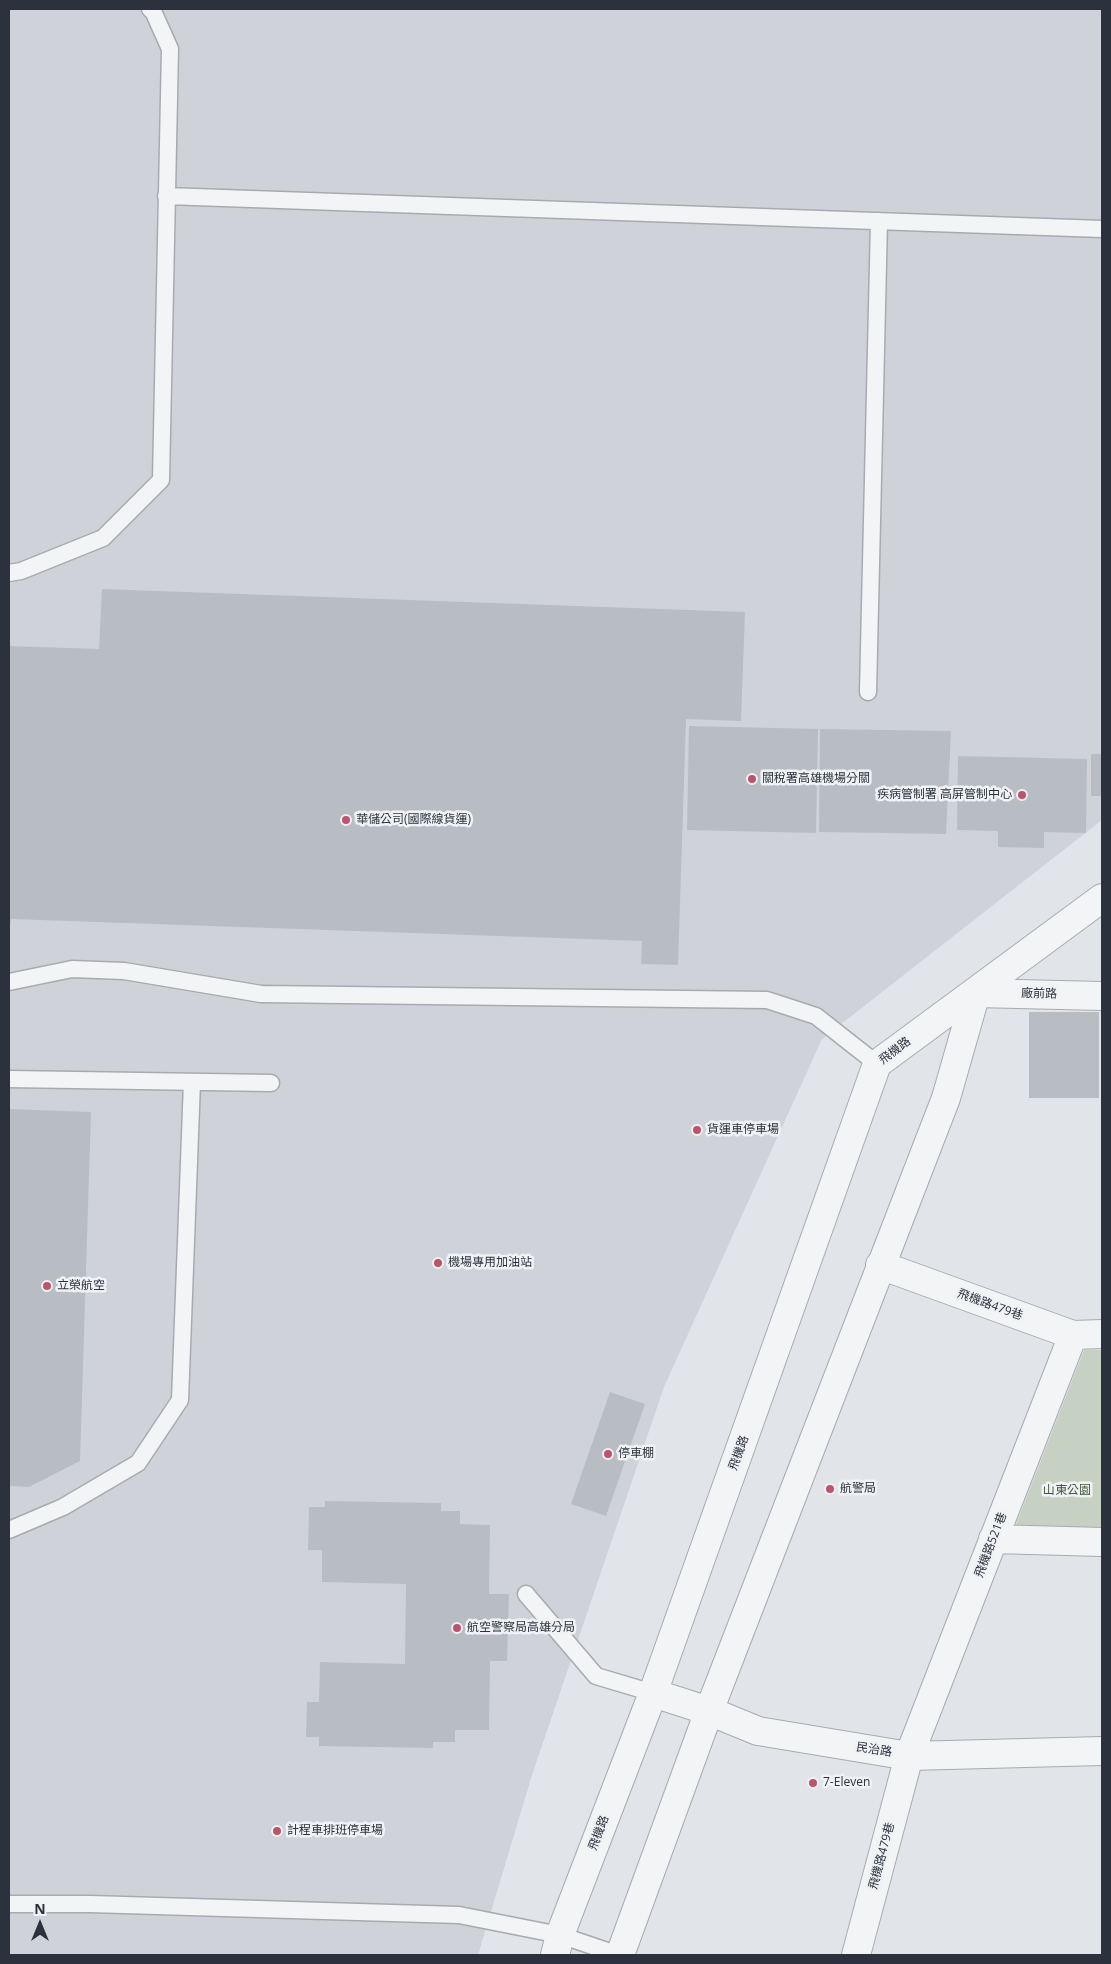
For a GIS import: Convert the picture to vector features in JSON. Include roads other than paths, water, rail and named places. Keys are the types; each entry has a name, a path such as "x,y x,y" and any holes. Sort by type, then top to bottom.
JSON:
{"street":[{"name":"飛機路","path":"556,1950 653,1694 877,1064 976,993 1102,898"},
{"name":"廠前路","path":"976,993 1102,996"},
{"path":"619,1955 709,1711 946,1098 976,993"},
{"name":"飛機路479巷","path":"880,1266 1073,1334 1102,1334"},
{"name":"飛機路521巷","path":"908,1756 1073,1334"},
{"path":"993,1539 1102,1542"},
{"name":"民治路","path":"653,1694 709,1711 758,1731 908,1756 1102,1751"},
{"name":"飛機路479巷","path":"856,1955 908,1756"}],"lane":[{"path":"9,573 21,571 104,538 160,480 170,50 154,11 150,9"},
{"path":"166,196 1102,229"},
{"path":"868,692 879,221"},
{"path":"9,982 72,968 124,971 261,994 767,1000 816,1016 877,1064"},
{"path":"9,1079 271,1083"},
{"path":"9,1530 63,1507 138,1463 180,1400 192,1082"},
{"path":"526,1594 596,1676 653,1694"},
{"path":"9,1904 90,1904 459,1915 556,1950 619,1955"}],"place":[{"name":"關稅署高雄機場分關","path":"752,779"},
{"name":"疾病管制署 高屏管制中心","path":"1022,795"},
{"name":"華儲公司(國際線貨運)","path":"346,820"},
{"name":"貨運車停車場","path":"697,1130"},
{"name":"機場專用加油站","path":"438,1263"},
{"name":"立榮航空","path":"47,1286"},
{"name":"停車棚","path":"608,1454"},
{"name":"航警局","path":"830,1489"},
{"name":"航空警察局高雄分局","path":"457,1628"},
{"name":"7-Eleven","path":"813,1783"},
{"name":"計程車排班停車場","path":"277,1831"}],"park label":[{"name":"山東公園","path":"1067,1491"}]}
